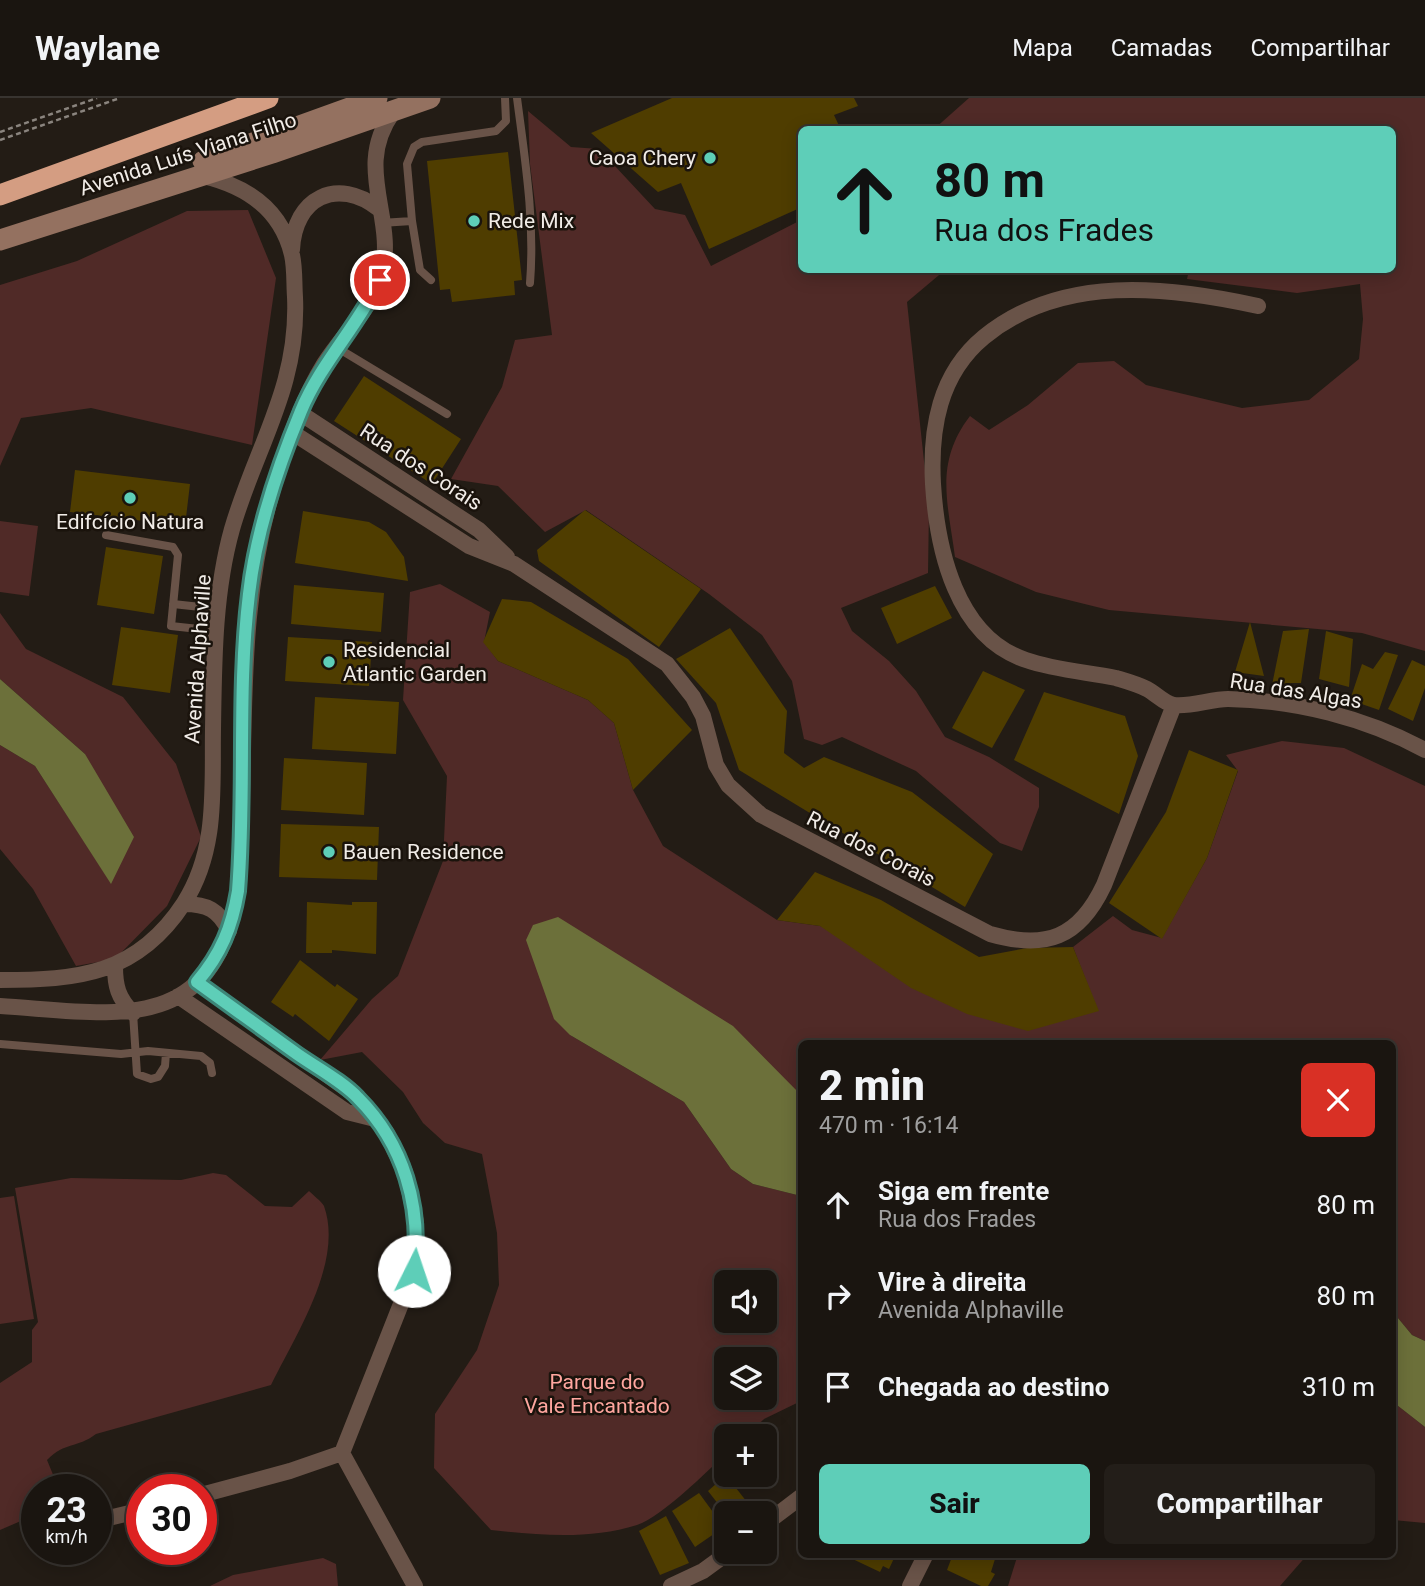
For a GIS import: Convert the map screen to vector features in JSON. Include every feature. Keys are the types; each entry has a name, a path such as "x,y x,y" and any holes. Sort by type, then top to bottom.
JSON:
{"highway":[{"name":"Avenida Luís Viana Filho","path":"0,195 268,98"}],"main road":[{"name":"Avenida Luís Viana Filho","path":"0,240 203,176 385,105 430,98"},
{"path":"39,227 186,167 385,105"}],"street":[{"path":"0,1006 91,1014 133,1013 178,996 197,982 212,965 229,931 240,863 249,595 264,520 300,413 315,379 360,315 380,280 384,250 374,160 385,105"},
{"name":"Avenida Alphaville","path":"0,980 64,979 115,966 156,937 184,904 206,859 210,833 216,631 232,530 291,367 296,319 292,255 279,226 261,202 230,182 203,176"},
{"path":"292,255 293,236 302,218 318,198 342,192 366,199 380,216"},
{"path":"1174,705 1132,682 1024,660 1002,649 983,633 969,615 948,570 934,495 932,460 941,397 955,368 975,344 1000,324 1031,308 1066,296 1137,290 1216,297 1258,306"},
{"name":"Rua dos Corais","path":"300,413 479,530 514,564"},
{"name":"Rua dos Corais","path":"293,433 470,546 514,564 667,664 694,696 703,716 716,765 728,785 761,815 979,929 1011,940 1032,942 1050,939 1080,924 1090,911 1104,885 1174,705"},
{"path":"425,518 436,502"},
{"name":"Rua das Algas","path":"1174,705 1228,699 1335,714 1391,732 1425,750"},
{"path":"184,904 208,905 224,920 229,931"},
{"path":"115,966 116,989 122,1002 133,1013"},
{"path":"197,982 358,1097 386,1132 405,1172 416,1222 417,1247 414,1271 342,1453 290,1471 217,1490"},
{"path":"178,996 347,1112 374,1119"},
{"path":"306,1083 317,1068"},
{"path":"342,1453 415,1586"},
{"path":"777,1515 798,1499"},
{"path":"910,1586 924,1558"},
{"path":"671,1586 704,1578 717,1564"}],"lane":[{"path":"431,280 420,271 407,164 414,147 422,142 496,131 506,121 505,98"},
{"path":"517,98 525,195 533,235 530,283"},
{"path":"380,216 412,221"},
{"path":"336,348 447,414"},
{"path":"106,535 173,547 178,555 171,626 216,631"},
{"path":"173,604 219,609"},
{"path":"133,1013 137,1074 151,1079 162,1072 166,1053"},
{"path":"0,1045 121,1054 166,1053 206,1058 212,1073"}],"path":[{"path":"0,132 97,98"},
{"path":"0,140 120,98"}],"green space":[{"path":"969,98 1425,98 1425,651 1362,633 1109,610 1036,592 955,557 946,484 951,450 970,416 989,430 1028,405 1078,363 1114,361 1146,385 1242,408 1309,400 1359,359 1363,319 1360,284 1297,293 1187,279 1188,273 1396,273 1396,126 938,126"},
{"path":"528,111 571,147 599,149 655,209 685,215 711,266 798,222 798,273 941,273 907,302 929,508 928,573 841,608 852,631 889,661 916,691 945,737 989,757 1039,788 1039,807 1022,851 1000,843 916,771 842,737 822,745 804,739 792,681 762,635 709,594 586,510 545,532 498,486 451,479 502,387 515,340 552,335 530,164"},
{"path":"248,210 276,278 252,445 91,408 21,418 0,466 0,285 77,261 187,211"},
{"path":"0,521 38,526 29,596 0,592"},
{"name":"Parque do Vale Encantado","path":"440,584 490,612 484,642 498,661 588,700 614,723 633,790 663,846 777,920 820,926 1098,1011 1073,947 1113,916 1132,930 1162,938 1207,858 1238,771 1226,755 1282,741 1344,748 1425,786 1425,1341 1412,1335 1396,1316 1396,1040 798,1040 798,1094 570,1035 684,1102 731,1169 753,1184 798,1195 798,1402 759,1424 714,1424 714,1465 671,1504 637,1525 583,1534 545,1535 491,1530 434,1468 435,1414 477,1350 499,1285 497,1233 482,1154 445,1143 423,1123 403,1092 362,1052 320,1060 372,999 398,976 443,861 447,776 403,700 410,592"},
{"path":"0,613 26,649 123,697 176,764 201,837 167,906 115,959 76,966 33,889 0,849 0,745 35,766 111,883 85,754 0,679"},
{"path":"213,1173 226,1175 265,1206 292,1207 309,1191 319,1200 324,1206 328,1228 328,1251 304,1322 271,1385 96,1434 60,1450 47,1460 53,1474 21,1474 21,1521 0,1530 0,1383 32,1362 32,1330 38,1322 15,1188 71,1178 181,1180"},
{"path":"14,1196 34,1319 0,1324 0,1198"},
{"path":"1396,1404 1425,1427 1425,1523 1396,1520"},
{"path":"323,1558 336,1564 338,1586 210,1586 233,1575"},
{"path":"1017,1558 1304,1558 1280,1586 1008,1586"}],"shaded area":[{"path":"0,679 85,754 134,837 111,884 35,766 0,745"},
{"path":"558,917 733,1026 798,1092 798,1195 753,1184 731,1169 684,1102 570,1035 554,1019 526,940 533,925"},
{"path":"1396,1316 1412,1335 1425,1341 1425,1427 1396,1404"}],"building":[{"name":"Caoa Chery","path":"672,98 854,98 858,106 834,115 839,126 798,126 798,209 709,249 681,183 658,192 591,133"},
{"name":"Rede Mix","path":"508,152 522,280 514,281 515,295 452,302 450,289 440,290 427,161"},
{"path":"364,376 461,439 432,484 334,421"},
{"name":"Edifcício Natura","path":"75,470 190,484 185,526 70,512"},
{"path":"585,510 701,589 659,647 539,561 537,550"},
{"path":"303,511 369,522 386,532 404,557 408,581 295,563"},
{"path":"106,547 163,556 154,614 97,605"},
{"path":"294,585 384,593 381,632 291,624"},
{"path":"935,586 952,618 897,644 881,608"},
{"path":"502,599 531,602 628,659 692,730 633,790 614,723 588,700 498,661 483,642"},
{"path":"1250,622 1264,676 1235,672"},
{"path":"121,627 178,635 170,693 112,685"},
{"path":"730,628 787,711 784,753 804,768 824,757 912,792 993,854 965,907 739,770 716,703 676,659"},
{"path":"1309,629 1301,683 1291,683 1286,690 1272,685 1283,631"},
{"path":"1326,631 1353,639 1349,687 1319,679"},
{"name":"Residencial Atlantic Garden","path":"288,637 372,642 369,686 285,681"},
{"path":"1385,652 1398,655 1379,710 1350,700 1362,664 1373,669"},
{"path":"1412,660 1425,666 1425,688 1413,721 1388,709"},
{"path":"983,671 1025,690 992,748 952,728"},
{"path":"1044,692 1125,716 1138,756 1119,814 1014,760"},
{"path":"315,697 399,702 396,754 312,749"},
{"path":"1189,750 1238,770 1207,858 1162,939 1109,903 1166,812"},
{"path":"284,758 367,763 364,815 281,810"},
{"name":"Bauen Residence","path":"281,824 379,827 377,880 279,877"},
{"path":"815,872 881,900 979,957 1027,948 1073,947 1099,1011 1028,1031 967,1014 911,988 820,926 777,920"},
{"path":"307,902 352,905 352,902 377,902 376,954 332,950 332,953 306,953"},
{"path":"300,960 335,987 337,984 358,999 329,1041 295,1014 293,1017 271,1002"},
{"path":"714,1486 735,1487 746,1501 716,1501 708,1491"},
{"path":"699,1493 714,1513 714,1534 695,1547 672,1511"},
{"path":"666,1516 689,1563 660,1575 639,1531"},
{"path":"850,1558 894,1558 889,1569 883,1566 880,1572"},
{"path":"952,1558 995,1559 991,1572 995,1574 988,1586 981,1586 947,1570"}],"place":[{"name":"Caoa Chery","path":"710,158"},
{"name":"Rede Mix","path":"474,221"},
{"name":"Edifcício Natura","path":"130,498"},
{"name":"Residencial Atlantic Garden","path":"329,662"},
{"name":"Bauen Residence","path":"329,852"}],"route":[{"path":"380,280 360,315 315,379 277,475 255,554 247,613 244,670 238,891 229,931 222,948 197,982 358,1097 386,1132 405,1172 412,1195 417,1247 414,1271"}]}
